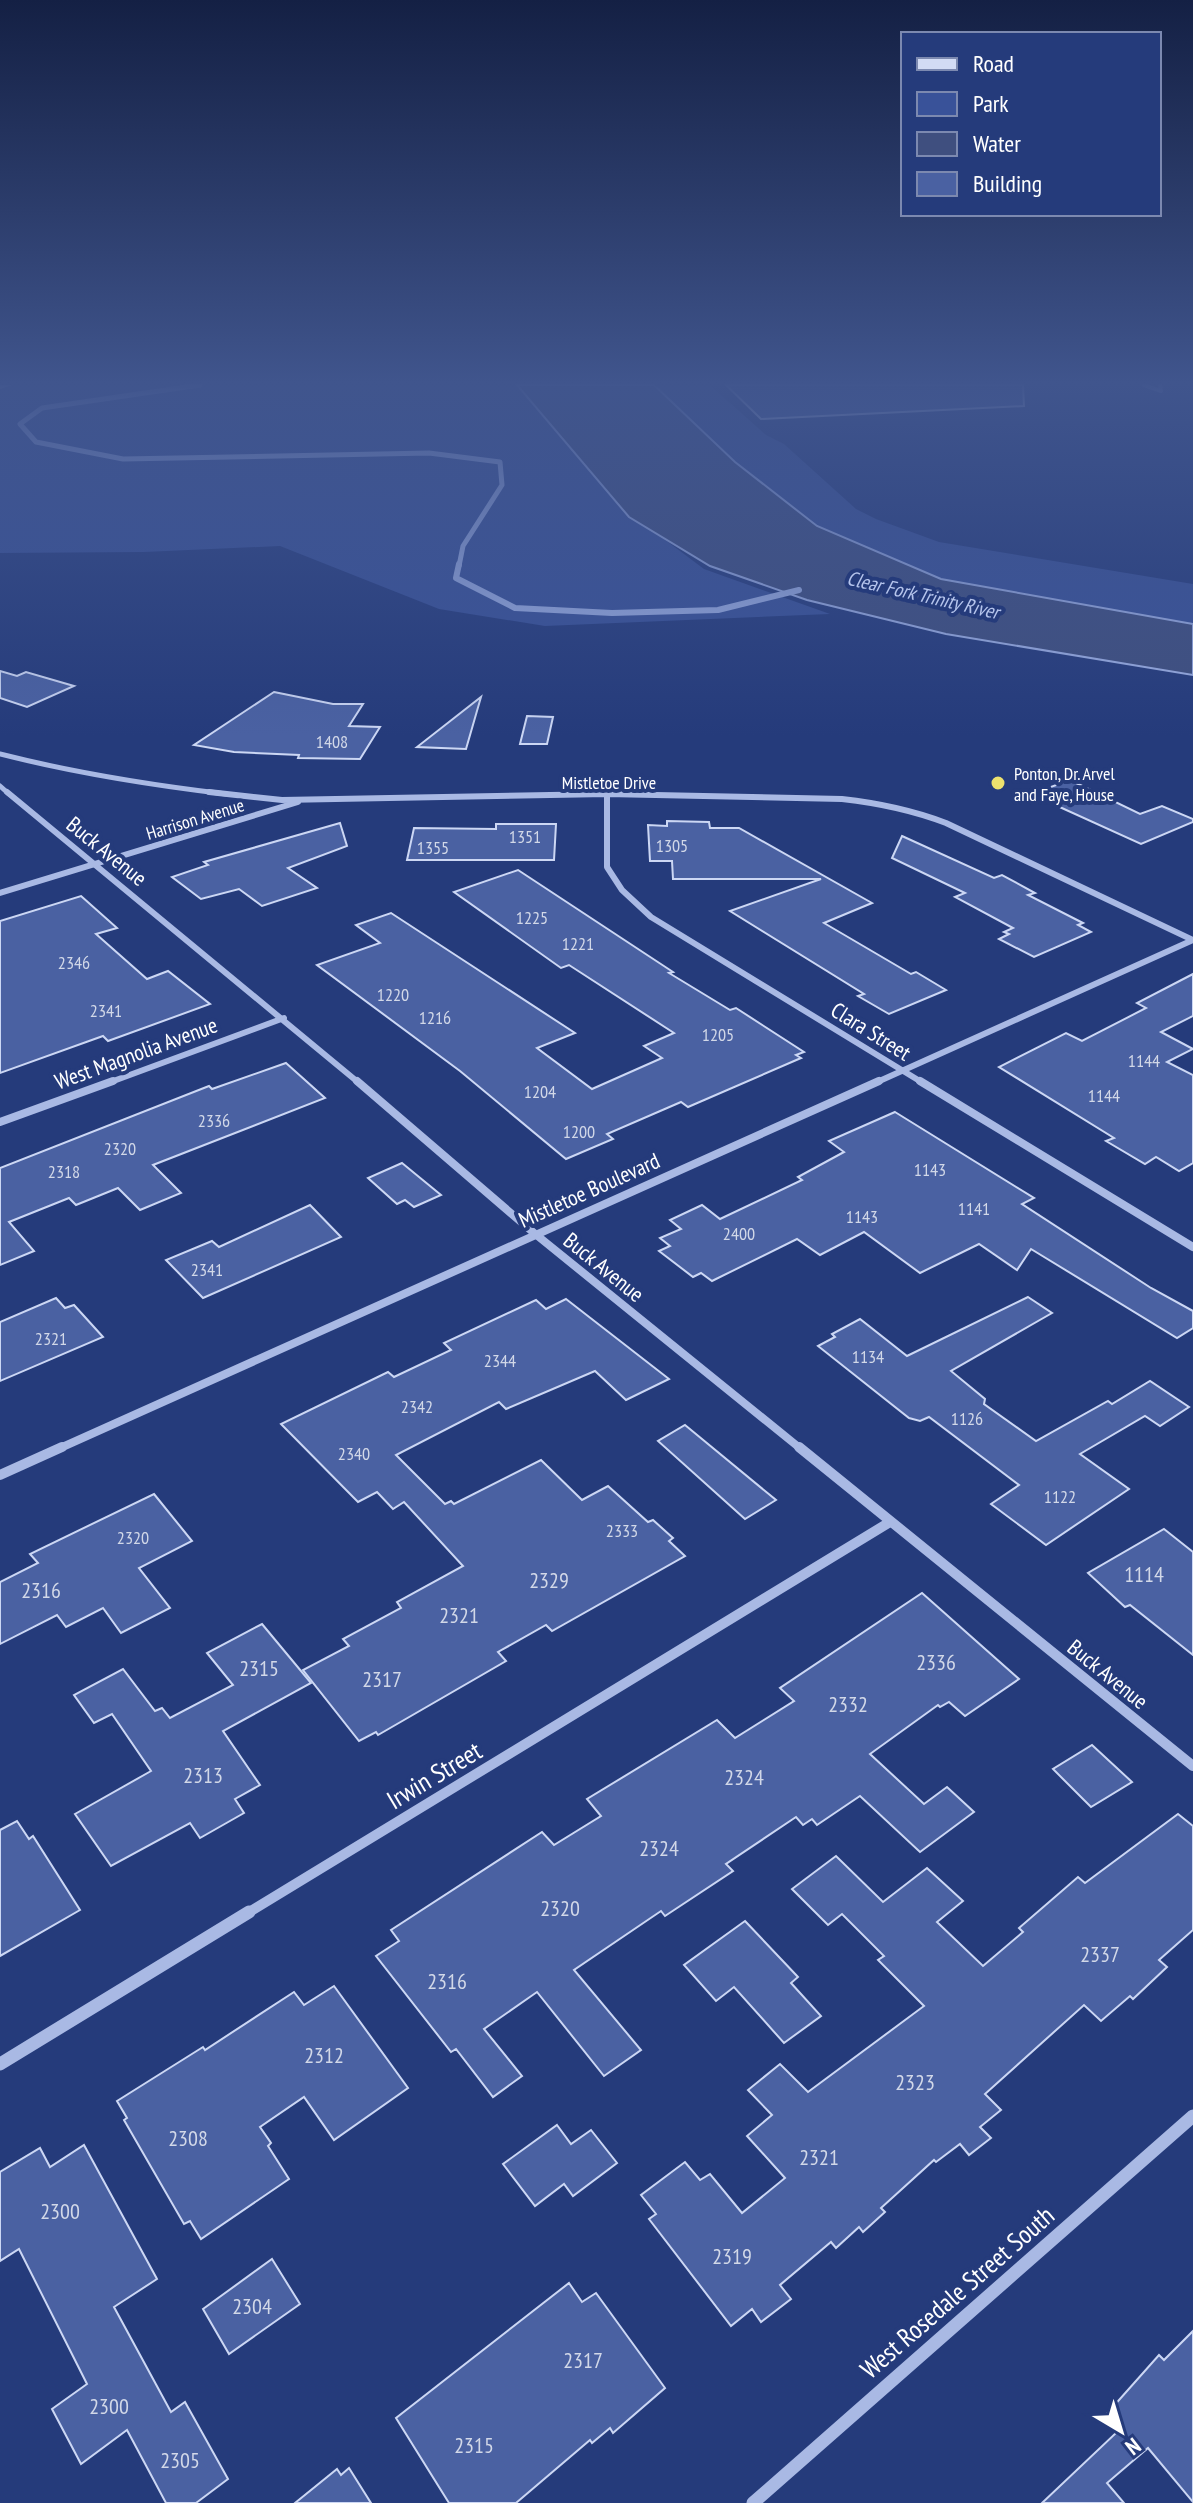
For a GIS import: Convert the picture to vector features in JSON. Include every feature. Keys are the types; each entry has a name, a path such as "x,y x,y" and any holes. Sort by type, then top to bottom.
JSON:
{"street":[{"name":"Mistletoe Drive","path":"0,754 54,768 158,786 305,800 607,794 842,799 904,808 1005,849 1193,940"},
{"name":"Buck Avenue","path":"0,786 284,1018 534,1233 1193,1766"},
{"name":"Clara Street","path":"607,794 607,867 622,890 651,917 1193,1247"},
{"name":"Harrison Avenue","path":"0,893 305,800"},
{"name":"Mistletoe Boulevard","path":"0,1475 1193,940"},
{"name":"West Magnolia Avenue","path":"0,1122 284,1018"},
{"name":"Irwin Street","path":"0,2064 890,1522"},
{"name":"West Rosedale Street South","path":"753,2503 1193,2116"}],"green space":[{"path":"0,502 616,502 704,569 830,614 545,626 439,609 280,546 144,552 0,553"},
{"path":"786,502 848,502 876,519 939,542 1193,584 1193,624 941,579 817,526"}],"water":[{"name":"Clear Fork Trinity River","path":"616,502 786,502 817,526 941,579 1193,624 1193,675 946,634 807,600 710,566 629,517"}],"building":[{"path":"0,671 17,676 26,672 74,686 27,707 0,698"},
{"path":"274,692 333,704 363,704 349,726 380,727 360,759 298,758 299,755 234,752 194,745"},
{"path":"481,697 466,749 417,747"},
{"path":"527,716 553,717 547,744 520,744"},
{"path":"1070,780 1140,814 1162,806 1193,819 1193,822 1141,844 1031,794"},
{"path":"667,821 709,822 710,828 739,828 872,903 824,923 911,974 916,972 946,990 889,1014 858,996 864,994 730,911 821,879 673,879 672,861 650,861 648,825 667,826"},
{"path":"340,823 347,846 288,868 317,888 262,906 239,889 201,899 172,877 208,865 204,862"},
{"path":"496,824 556,824 554,860 407,860 414,828 496,829"},
{"path":"902,836 994,878 1002,875 1035,893 1028,895 1083,923 1078,925 1091,932 1034,957 999,939 1009,934 1004,932 1013,928 955,897 965,893 892,858"},
{"path":"518,870 673,972 669,973 730,1010 736,1008 804,1052 796,1055 801,1058 688,1107 681,1102 607,1134 613,1139 566,1159 460,1071 317,965 380,943 356,925 391,913 575,1033 537,1048 592,1089 662,1058 644,1046 674,1033 569,965 561,968 454,892"},
{"path":"81,896 117,928 96,934 147,979 168,971 210,1004 108,1041 103,1036 0,1073 0,921"},
{"path":"1193,974 1193,1016 1161,1032 1193,1049 1167,1062 1193,1075 1193,1163 1179,1171 1156,1157 1145,1164 1106,1141 1114,1138 999,1067 1066,1033 1082,1041 1146,1008 1137,1003"},
{"path":"286,1063 325,1098 153,1165 181,1193 140,1210 118,1188 76,1205 69,1198 9,1222 34,1251 0,1265 0,1168 209,1086 212,1089"},
{"path":"895,1112 1034,1198 1022,1204 1151,1288 1193,1311 1193,1328 1177,1338 1031,1249 1017,1270 979,1244 920,1273 864,1232 820,1255 797,1239 712,1281 701,1273 693,1277 659,1251 670,1246 660,1238 681,1229 670,1220 702,1205 720,1219 802,1180 798,1177 844,1152 829,1141"},
{"path":"402,1163 441,1195 414,1207 405,1200 397,1204 368,1178"},
{"path":"310,1205 341,1237 203,1298 166,1260 212,1241 219,1247"},
{"path":"1028,1297 1052,1313 951,1371 985,1399 984,1404 1036,1441 1108,1401 1112,1404 1150,1381 1189,1407 1160,1426 1145,1416 1080,1454 1129,1489 1046,1545 991,1504 1019,1485 929,1417 920,1421 909,1418 818,1346 835,1337 832,1334 860,1319 907,1356"},
{"path":"56,1298 65,1308 74,1305 103,1337 0,1381 0,1322"},
{"path":"566,1299 669,1379 626,1400 595,1371 506,1409 499,1402 396,1455 445,1504 451,1501 454,1504 541,1460 582,1500 608,1486 648,1522 653,1520 673,1538 669,1541 685,1556 552,1631 546,1625 498,1652 506,1661 378,1735 376,1732 359,1741 303,1670 349,1646 343,1639 401,1608 397,1602 463,1566 404,1502 393,1509 377,1492 358,1502 281,1424 388,1372 394,1377 451,1350 444,1343 536,1300 546,1309"},
{"path":"685,1425 776,1500 745,1519 658,1441"},
{"path":"154,1494 192,1541 139,1568 170,1608 121,1633 103,1608 66,1627 57,1615 0,1644 0,1582 38,1563 30,1554"},
{"path":"1164,1529 1193,1552 1193,1655 1130,1605 1125,1607 1088,1573"},
{"path":"922,1593 1019,1679 965,1716 949,1702 940,1707 938,1705 870,1754 924,1804 947,1787 974,1812 920,1852 860,1796 817,1825 812,1819 803,1825 796,1817 726,1864 733,1871 665,1916 661,1911 574,1970 641,2050 604,2076 537,1992 484,2029 522,2076 493,2097 456,2049 451,2052 376,1956 399,1941 391,1930 542,1832 554,1845 601,1816 587,1799 717,1720 735,1738 794,1701 780,1688"},
{"path":"262,1624 311,1683 223,1731 260,1785 235,1799 244,1813 200,1838 190,1823 111,1866 75,1814 151,1771 112,1714 94,1723 74,1695 123,1669 155,1711 162,1708 170,1718 233,1685 207,1653"},
{"path":"1092,1745 1132,1782 1091,1807 1053,1769"},
{"path":"1178,1814 1193,1826 1193,1930 1159,1960 1167,1967 1133,1999 1130,1996 1101,2021 1084,2005 985,2094 1001,2110 980,2127 991,2138 969,2155 960,2144 936,2162 934,2160 881,2208 885,2212 863,2232 859,2227 836,2248 831,2242 780,2285 791,2299 761,2322 752,2309 731,2326 649,2219 656,2214 641,2195 685,2162 700,2180 710,2174 742,2213 785,2178 747,2136 772,2115 748,2090 780,2064 808,2092 924,2006 878,1960 884,1956 842,1914 828,1925 792,1889 836,1856 883,1902 927,1868 963,1901 937,1922 983,1966 1023,1932 1019,1928 1078,1877 1085,1883"},
{"path":"17,1821 29,1839 33,1836 80,1910 0,1956 0,1830"},
{"path":"745,1921 798,1977 791,1983 821,2016 784,2043 734,1987 716,2001 684,1965"},
{"path":"334,1986 408,2088 334,2140 304,2097 260,2127 289,2179 201,2239 190,2221 184,2224 124,2120 127,2118 117,2101 203,2047 205,2050 294,1992 304,2005"},
{"path":"557,2125 571,2144 591,2130 617,2163 573,2196 564,2184 535,2206 503,2164"},
{"path":"84,2145 157,2279 114,2307 171,2412 185,2402 228,2479 196,2503 166,2503 127,2430 81,2464 52,2409 87,2384 19,2249 0,2261 0,2172 40,2148 50,2167"},
{"path":"272,2259 300,2304 229,2354 203,2309"},
{"path":"569,2283 582,2302 596,2293 665,2388 613,2433 610,2428 592,2443 590,2440 516,2503 449,2503 396,2418"},
{"path":"1193,2331 1193,2502 1148,2448 1107,2483 1124,2503 1042,2503 1116,2433 1103,2418 1159,2355 1164,2360"},
{"path":"349,2468 371,2503 295,2503 337,2469 341,2475"}],"waterway":[{"path":"459,566 463,546 491,502"},
{"path":"459,564 456,578 515,608 612,613 718,610 799,590"}],"place":[{"name":"Ponton, Dr. Arvel and Faye, House","path":"998,783"}]}
